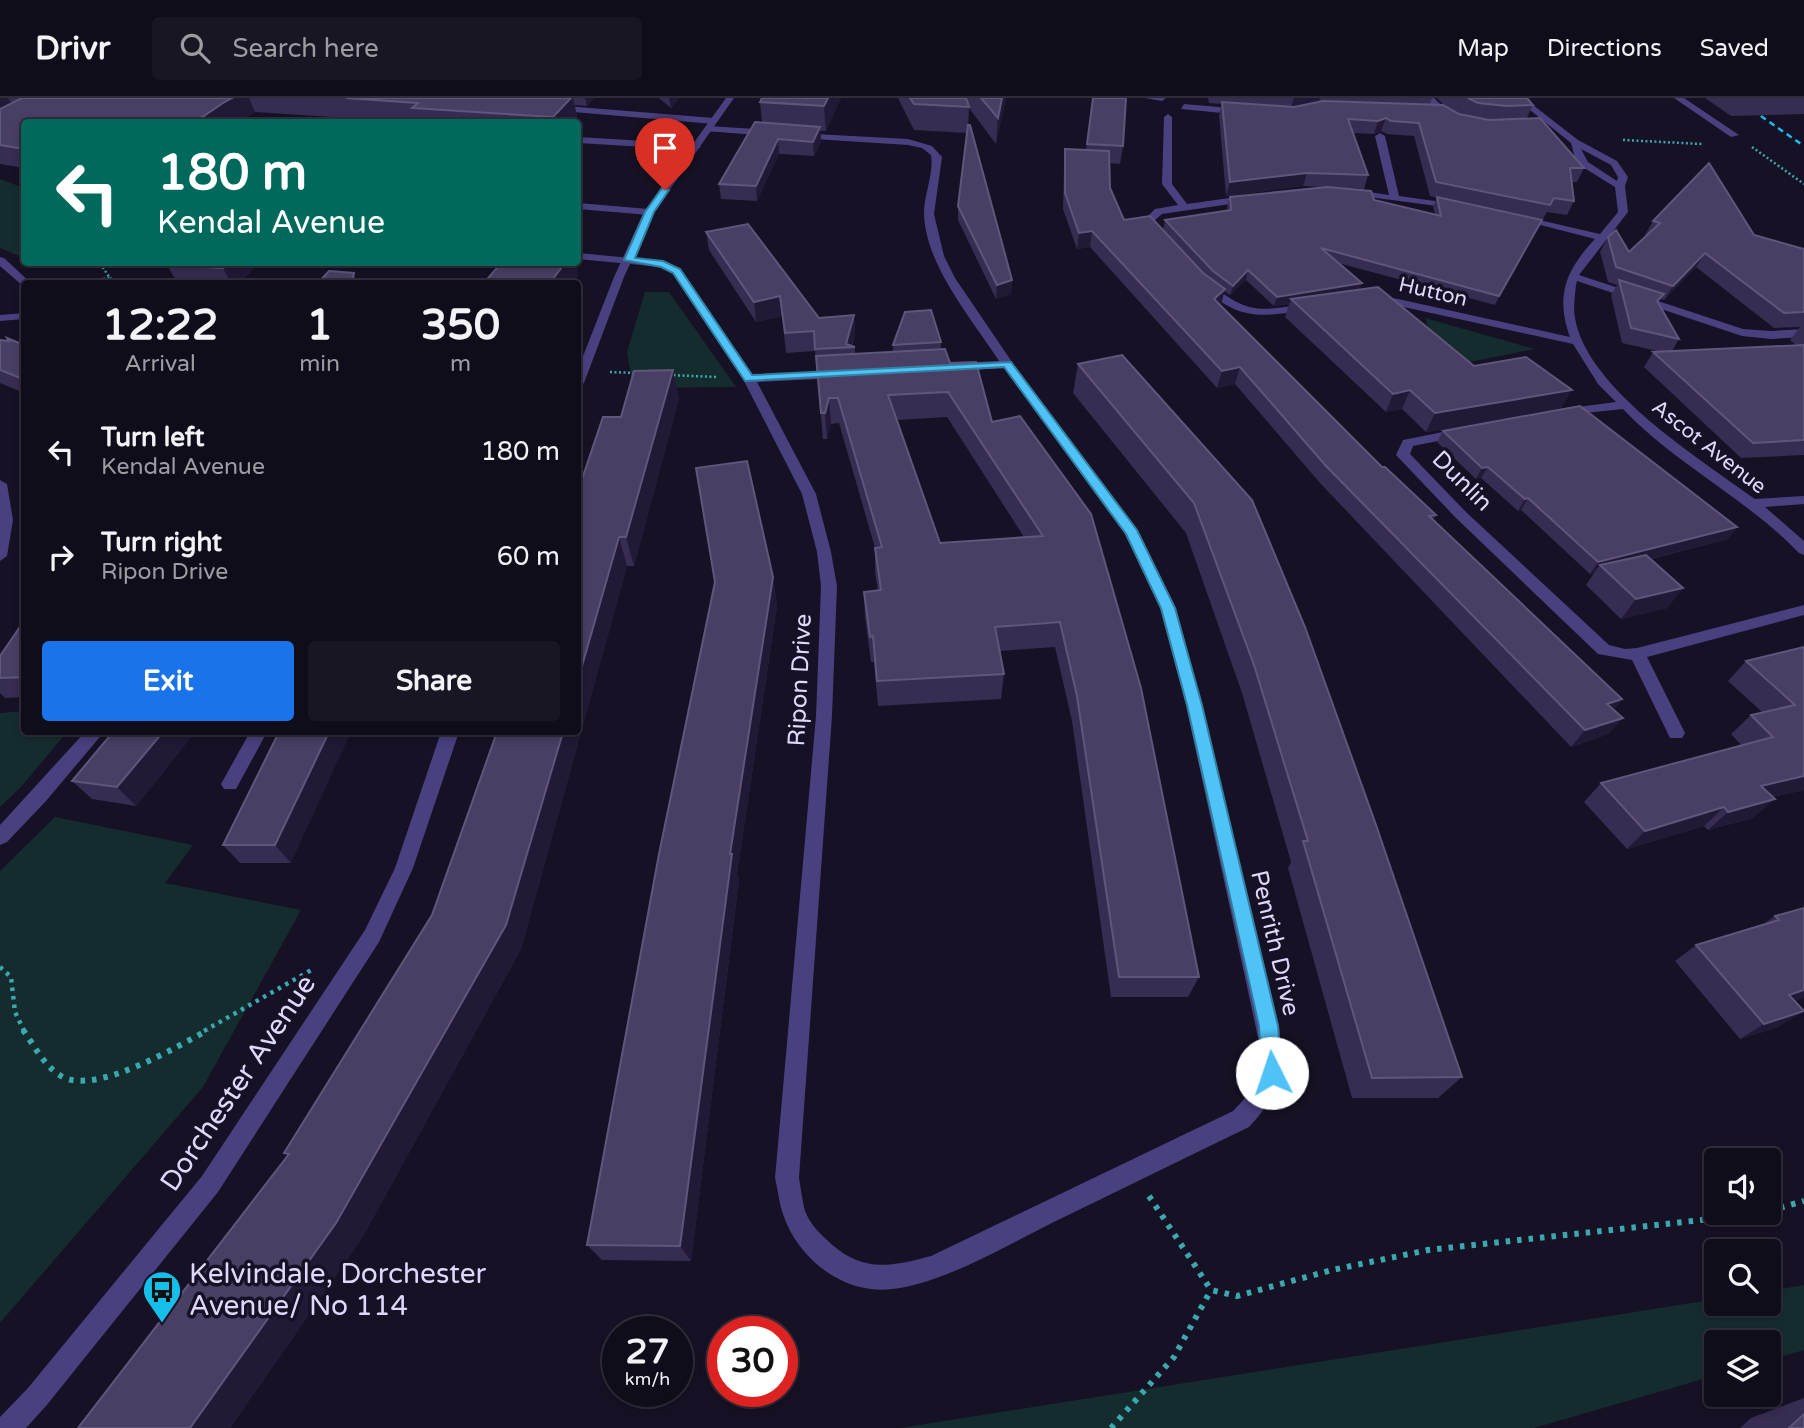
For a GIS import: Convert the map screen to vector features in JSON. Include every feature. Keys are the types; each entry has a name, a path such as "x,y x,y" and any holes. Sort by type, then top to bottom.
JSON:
{"street":[{"path":"581,373 619,277 649,212 730,98"},
{"path":"1149,98 1162,98"},
{"path":"1429,98 1437,113 1468,124"},
{"path":"1519,98 1575,142 1606,158 1620,169 1623,177 1620,186 1623,212 1572,276 1742,332 1771,335 1804,333"},
{"path":"1678,98 1734,135"},
{"path":"543,107 711,125"},
{"path":"1184,107 1255,112"},
{"path":"1168,117 1167,184 1184,207"},
{"name":"Penrith Drive","path":"711,125 908,142 934,151 937,157 929,214 940,257 950,278 1007,364 1132,533 1168,608 1194,705 1268,1026 1272,1073 1260,1101 1241,1119 934,1267 902,1277 867,1278 838,1264 810,1242 795,1216 787,1178"},
{"path":"1533,126 1553,125"},
{"path":"1380,136 1394,197"},
{"path":"581,140 696,147"},
{"path":"1575,142 1575,153 1581,164 1620,186"},
{"path":"1335,191 1394,197 1472,210"},
{"path":"1169,246 1150,226 1149,220 1159,211 1265,196"},
{"path":"581,206 649,212"},
{"path":"1500,214 1604,238"},
{"path":"581,256 629,260"},
{"path":"0,260 22,280"},
{"name":"Ripon Drive","path":"629,260 663,264 677,271 749,379 809,494 824,552 829,586 824,716 787,1178"},
{"path":"1197,275 1228,306 1241,311 1265,313 1327,303"},
{"name":"Ascot Avenue","path":"1572,276 1568,302 1569,321 1575,341 1586,358 1626,405 1659,436 1752,504 1804,550"},
{"name":"Hutton","path":"1359,299 1404,303 1517,332 1575,341"},
{"path":"0,318 21,316"},
{"path":"939,368 1007,364"},
{"path":"749,379 858,373"},
{"path":"1543,416 1626,405"},
{"name":"Dunlin","path":"1481,428 1416,440 1408,443 1403,454 1461,516 1587,637 1604,650 1615,654 1637,654 1804,610"},
{"path":"0,484 6,512 5,537 0,556"},
{"path":"1752,504 1804,500"},
{"path":"1637,654 1676,733"},
{"path":"0,837 40,796 91,735"},
{"path":"230,784 256,735"},
{"name":"Dorchester Avenue","path":"8,1428 37,1397 210,1184 372,936 404,868 449,735"}],"path":[{"path":"1734,135 1804,184"},
{"path":"1622,140 1710,145"},
{"path":"102,266 112,280"},
{"path":"94,280 110,278"},
{"path":"582,370 637,373"},
{"path":"665,374 749,379"},
{"path":"0,967 8,971 14,980 17,1019 54,1073 75,1082 107,1078 148,1061 324,962"},
{"path":"1134,1172 1212,1290 1237,1296 1332,1270 1428,1250 1704,1219"},
{"path":"1781,1208 1804,1201"},
{"path":"1111,1428 1174,1357 1212,1290"}],"green space":[{"path":"0,179 21,187 21,257 0,248"},
{"path":"645,292 669,292 736,387 633,388 627,352"},
{"path":"1425,318 1535,349 1455,365 1435,346"},
{"path":"21,711 21,735 64,735 21,787 0,807 0,713"},
{"path":"55,817 193,845 165,883 301,910 203,1087 0,1323 0,871"},
{"path":"1804,1285 1804,1350 1781,1357 1781,1330 1704,1330 1704,1379 1534,1428 900,1428 1704,1301 1704,1316 1781,1316 1781,1289"}],"building":[{"path":"22,98 232,98 199,119 21,119 21,148 0,145 0,109"},
{"path":"346,98 571,98 553,117 412,108 418,103"},
{"path":"762,98 828,98 824,106 760,102"},
{"path":"910,98 966,98 969,107 914,104"},
{"path":"981,98 1002,98 998,118"},
{"path":"1093,98 1126,98 1123,146 1087,144"},
{"path":"1468,98 1527,98 1533,105 1478,103"},
{"path":"1323,101 1443,105 1459,114 1489,120 1540,118 1584,168 1570,168 1574,201 1554,198 1550,205 1436,182 1419,123 1391,121 1386,118 1378,121 1348,119 1368,175 1307,173 1230,182 1222,102 1294,107"},
{"path":"755,122 820,127 813,142 778,139 756,186 719,184"},
{"path":"968,125 1012,280 997,285 958,206"},
{"path":"1065,149 1109,151 1110,188 1124,220 1150,216 1203,273 1225,289 1214,299 1382,467 1436,515 1429,516 1622,699 1607,704 1623,718 1585,730 1326,466 1240,367 1222,371 1092,231 1079,233 1065,193"},
{"path":"1709,163 1754,235 1804,249 1804,312 1784,313 1705,253 1673,286 1616,267 1608,237 1616,230 1629,252 1660,223 1653,221"},
{"path":"1327,187 1371,191 1374,200 1441,216 1437,197 1542,220 1499,296 1321,248 1362,283 1277,297 1248,270 1233,286 1213,271 1165,220 1231,210 1230,197"},
{"path":"748,224 819,318 854,315 846,344 855,347 815,349 814,331 785,333 780,296 754,302 706,232"},
{"path":"186,266 225,266 223,268"},
{"path":"499,266 562,267 552,280 486,280"},
{"path":"329,271 354,273 353,279 368,280 321,280"},
{"path":"1619,280 1664,294 1657,301 1679,339 1631,328"},
{"path":"1378,287 1474,366 1526,357 1572,390 1435,413 1410,390 1393,394 1291,299"},
{"path":"931,310 941,342 893,345 905,312"},
{"path":"7,338 21,344 21,378 0,370 0,340 9,341"},
{"path":"1804,345 1804,440 1753,443 1653,352"},
{"path":"945,349 950,363 976,362 992,422 1020,416 1091,514 1141,688 1199,977 1119,977 1077,696 1060,622 995,627 1004,674 877,681 873,636 870,637 864,592 881,590 875,548 882,547 838,398 829,398 825,413 821,413 816,356","holes":["948,392 1043,536 940,543 888,395"]},
{"path":"1122,355 1252,500 1305,627 1462,1077 1372,1078 1303,841 1308,841 1254,665 1194,503 1078,364"},
{"path":"673,370 626,537 619,537 581,670 581,482 603,417 621,417 634,371"},
{"path":"1580,406 1737,527 1598,562 1528,498 1525,499 1488,467 1482,468 1443,431"},
{"path":"747,461 773,577 730,854 680,1246 587,1245 659,854 715,582 696,468"},
{"path":"1646,555 1683,588 1636,599 1600,565"},
{"path":"21,625 21,677 0,678 0,656"},
{"path":"1804,647 1804,776 1761,786 1775,799 1728,812 1724,807 1645,831 1601,783 1773,737 1751,715 1795,705 1746,661"},
{"path":"110,735 160,735 117,787 72,781"},
{"path":"278,735 328,735 275,845 223,845"},
{"path":"496,735 562,735 506,925 336,1223 190,1428 78,1428 289,1154 284,1153 432,915"},
{"path":"1804,908 1804,990 1789,995 1804,1011 1764,1024 1696,945 1779,920 1775,916"},
{"path":"1804,1414 1804,1428 1789,1428"}],"railway":[{"path":"1735,98 1804,146"}],"place":[{"name":"Kelvindale, Dorchester Avenue/ No 114","path":"162,1324"}],"route":[{"path":"665,190 649,212 629,260 663,264 677,271 749,379 1007,364 1132,533 1168,608 1194,705 1268,1026 1272,1073"}]}
